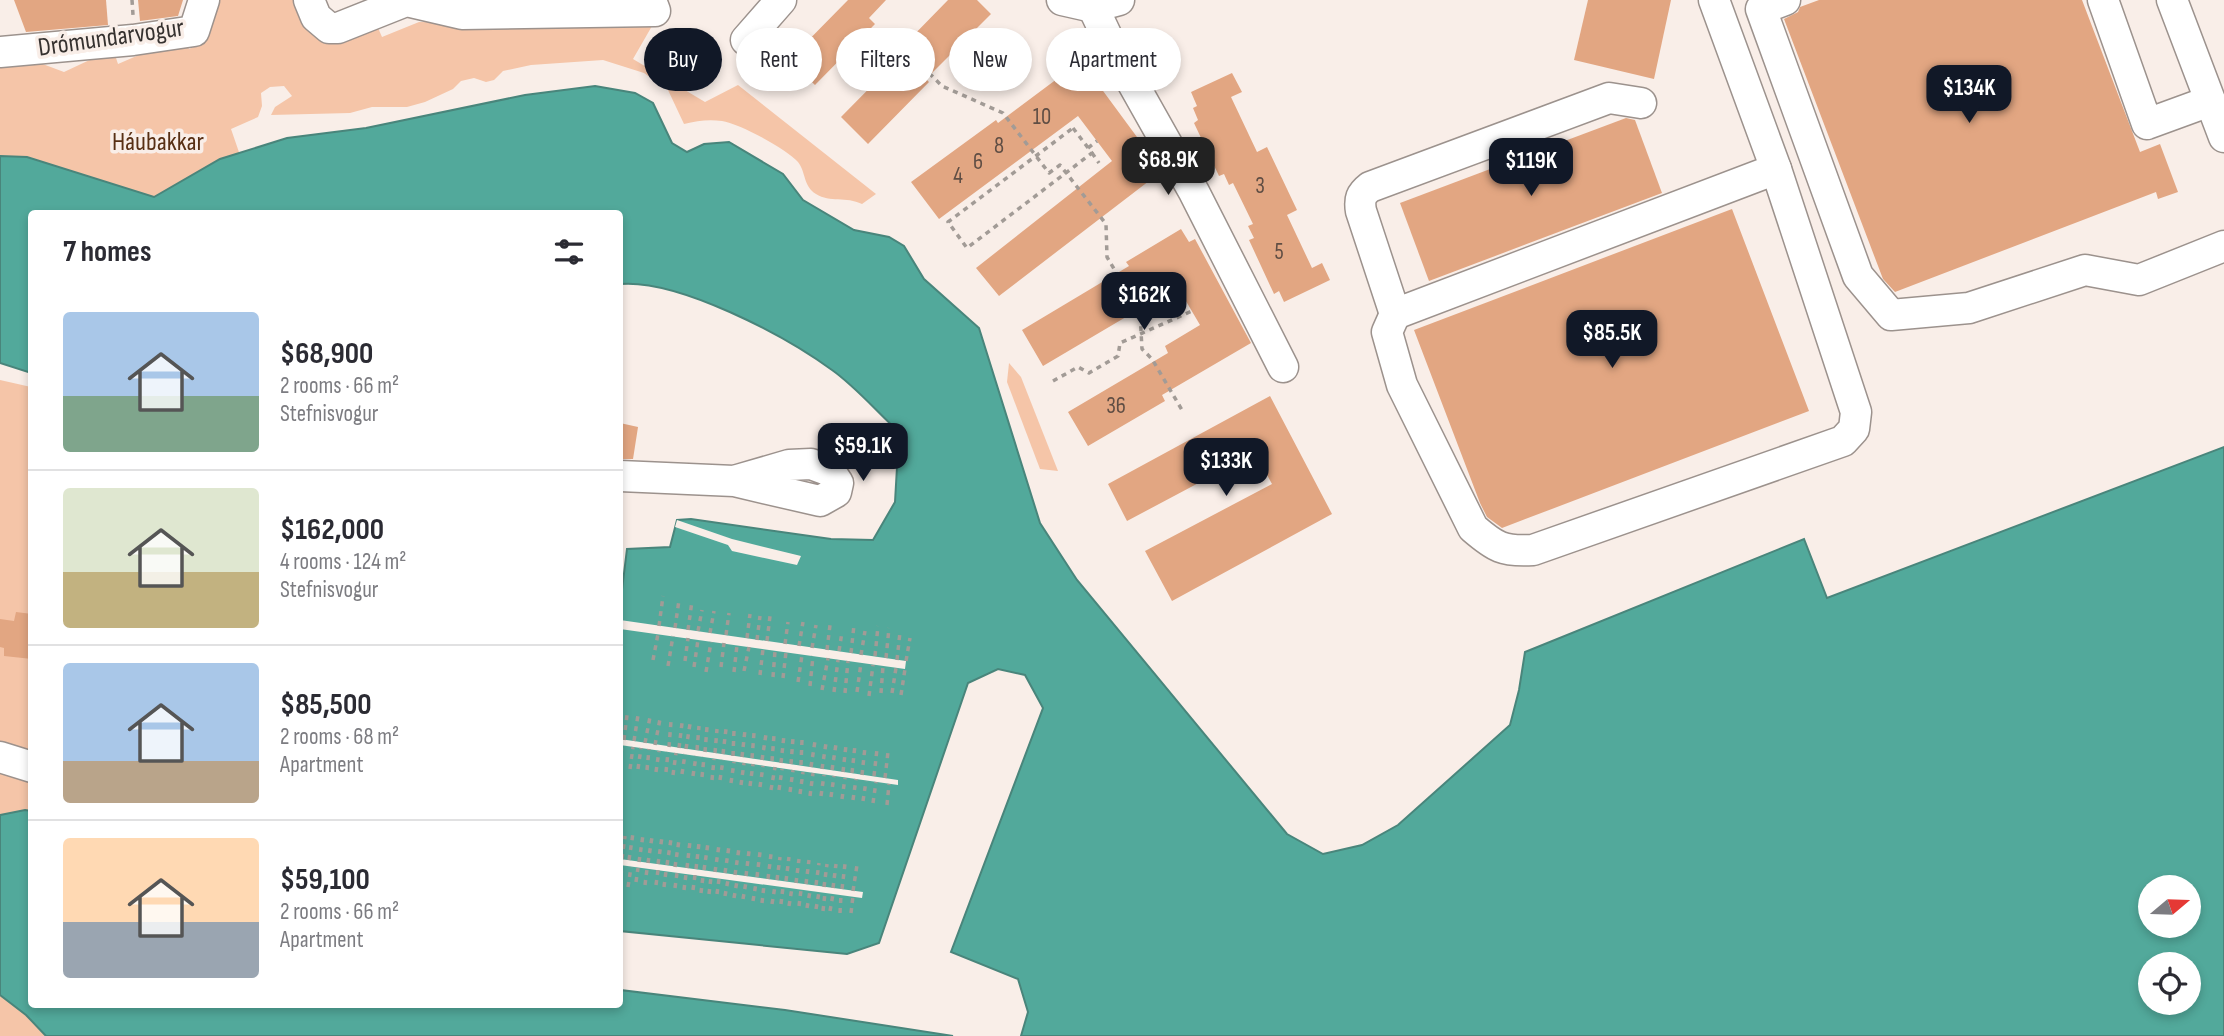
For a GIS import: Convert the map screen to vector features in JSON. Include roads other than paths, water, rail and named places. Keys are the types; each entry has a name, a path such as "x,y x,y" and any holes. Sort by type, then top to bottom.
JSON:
{"street":[{"name":"Drómundarvogur","path":"0,52 132,21 194,31 204,0"},
{"path":"309,0 316,17 329,28 338,28 406,1 431,3 462,14 522,7 653,5"},
{"path":"756,28 780,0"},
{"path":"1062,0 1106,4 1109,41 1194,192 1283,367"},
{"path":"1641,103 1609,98 1370,187 1359,200 1395,314 1387,332 1402,385 1473,528 1491,544 1510,552 1533,550 1843,441 1854,429 1856,412 1776,169 1714,0"},
{"path":"1785,0 1761,9 1858,276 1891,315 1969,308 2085,270 2139,280 2224,246"},
{"path":"2103,0 2147,124 2210,101"},
{"path":"2172,0 2224,137"},
{"path":"1395,314 1776,169"},
{"path":"623,477 734,481"},
{"path":"0,757 28,766"}],"water":[{"path":"595,86 635,93 653,103 672,143 687,152 704,144 729,142 783,174 803,200 854,230 889,237 904,246 924,279 979,328 1040,523 1077,580 1287,834 1323,854 1362,845 1398,825 1510,725 1525,652 1804,539 1827,598 2224,447 2224,1036 1021,1036 1028,1012 1018,979 951,952 1043,708 1025,675 998,669 968,683 879,943 847,954 623,931 623,582 627,549 670,547 677,520 691,519 831,539 873,540 895,502 899,432 850,384 787,341 700,300 671,290 623,284 623,210 28,210 28,372 0,363 0,156 27,157 154,197 220,159 287,138 366,128 525,95"},
{"path":"28,810 28,1008 623,1008 623,990 785,1010 953,1036 46,1036 26,1015 0,995 0,815"}],"park label":[{"name":"Háubakkar","path":"158,142"}]}
